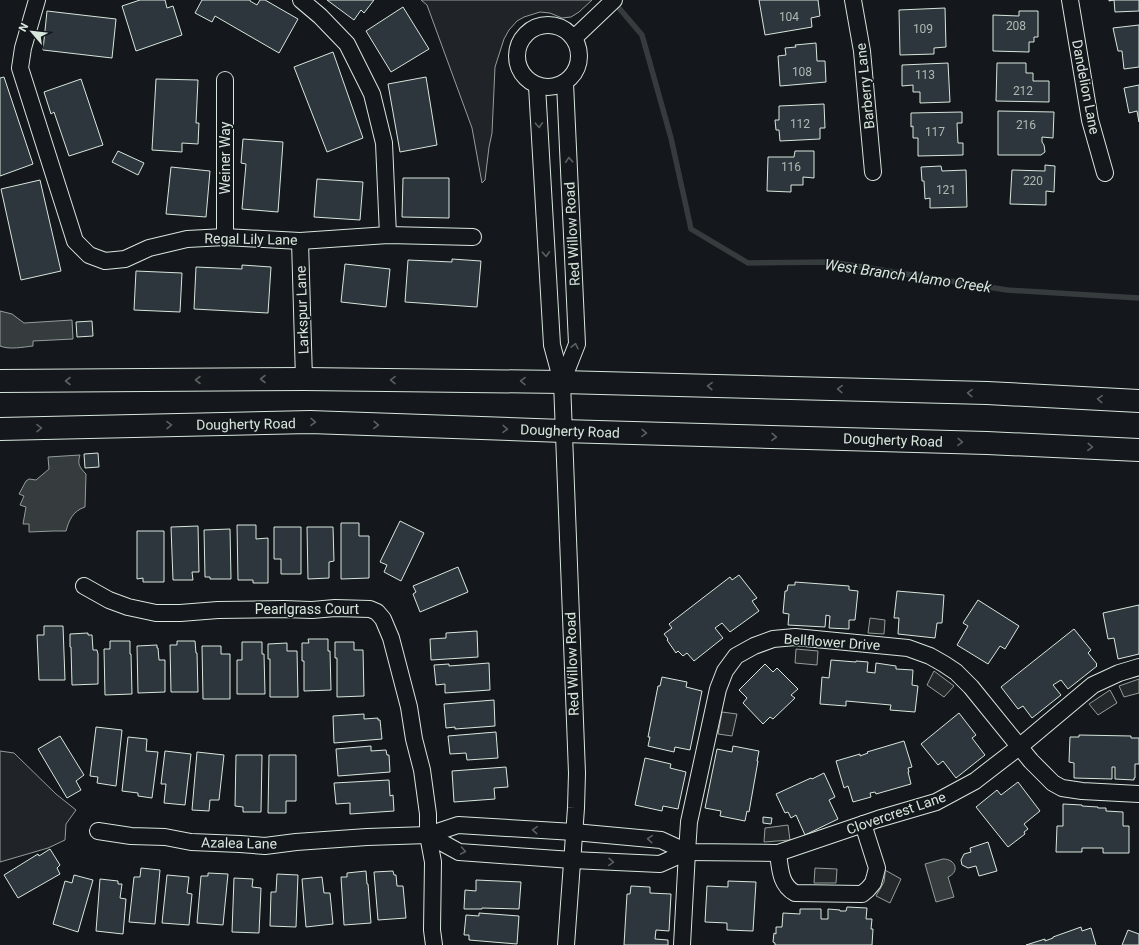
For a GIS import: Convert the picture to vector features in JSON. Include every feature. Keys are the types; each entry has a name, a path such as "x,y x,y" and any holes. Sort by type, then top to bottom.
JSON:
{"main road":[{"path":"0,381 304,379 562,382 987,393 1139,402"},
{"name":"Dougherty Road","path":"0,429 310,422 563,431 987,442 1139,450"}],"street":[{"name":"Regal Lily Lane","path":"37,0 23,48 20,68 76,241 89,255 105,261 125,259 149,248 187,239 225,236 300,241 388,235 473,237"},
{"path":"301,0 320,16 347,44 372,94 384,143 388,235"},
{"path":"574,38 588,23 614,0"},
{"name":"Barberry Lane","path":"854,0 862,51 873,172"},
{"name":"Dandelion Lane","path":"1070,0 1090,120 1105,173"},
{"path":"545,25 553,25 568,32 574,38 579,49 579,62 572,77 565,83 552,88 537,86 528,81 522,74 518,65 517,51 522,38 533,29 545,25"},
{"name":"Weiner Way","path":"225,80 225,236"},
{"name":"Red Willow Road","path":"562,382 577,344 565,83"},
{"name":"Red Willow Road","path":"537,86 552,345 562,382 577,773 566,945"},
{"name":"Larkspur Lane","path":"300,241 304,379"},
{"name":"Pearlgrass Court","path":"84,586 109,600 128,608 156,613 218,610 312,610 335,608 370,609 377,612 383,619 391,638 409,707 414,739 422,770 428,814 428,835"},
{"name":"Bellflower Drive","path":"682,945 689,822 718,689 725,671 736,656 754,646 773,639 795,637 908,648 930,656 956,672 971,687 1019,747 1053,783 1062,788 1082,791 1139,794"},
{"name":"Clovercrest Lane","path":"574,832 661,840 687,852 778,853 878,819 936,802 975,781 1019,747 1093,685 1119,672 1139,666"},
{"path":"778,853 780,870 784,883 789,890 795,893 862,894 873,883 876,876 876,868 863,824"},
{"name":"Azalea Lane","path":"98,831 131,836 165,837 191,842 266,846 296,842 367,837 428,835 458,825 574,832"},
{"path":"428,835 459,852 572,860"},
{"path":"428,835 433,862 432,930 434,945"},
{"name":"Clovercrest Lane","path":"572,860 660,864 687,852"}],"shaded area":[{"path":"421,0 592,0 571,17 562,18 550,13 540,12 517,21 509,30 504,39 495,67 492,133 485,180 482,183 472,128 427,5"},
{"path":"0,311 12,314 24,323 72,320 73,339 33,341 33,346 8,348 0,346"},
{"path":"80,455 80,466 86,474 85,507 77,511 72,516 66,531 29,532 29,524 23,524 26,507 20,505 24,496 19,494 26,481 29,479 36,480 49,469 48,457"},
{"path":"870,618 885,620 884,634 868,633"},
{"path":"796,649 818,651 817,665 795,663"},
{"path":"934,671 954,686 944,697 927,685"},
{"path":"1139,679 1139,693 1124,697 1119,686"},
{"path":"1110,690 1117,703 1098,715 1089,704"},
{"path":"722,712 737,714 732,736 718,734"},
{"path":"0,751 14,753 56,794 76,810 66,824 65,840 48,848 0,862"},
{"path":"788,825 790,840 764,842 765,828"},
{"path":"943,859 951,861 955,866 954,872 948,877 954,897 936,902 925,864"},
{"path":"815,868 837,869 836,883 814,883"},
{"path":"885,870 901,879 890,903 876,896 884,882"}],"building":[{"path":"140,0 165,0 167,8 173,6 182,35 136,51 122,6"},
{"path":"202,0 250,0 257,5 260,0 265,0 298,19 279,53 215,16 212,22 195,13"},
{"path":"327,0 374,0 364,13 361,10 354,20"},
{"path":"759,0 818,0 820,16 811,18 812,27 765,35"},
{"path":"1114,0 1139,0 1139,11 1115,12"},
{"path":"403,7 429,49 391,72 366,31"},
{"path":"945,8 946,47 934,48 934,54 900,55 899,10"},
{"path":"47,11 116,19 112,58 43,50"},
{"path":"1019,11 1038,11 1038,37 1034,37 1034,42 1029,42 1029,52 993,51 993,15 1019,16"},
{"path":"1139,25 1139,67 1124,69 1122,51 1118,51 1113,28"},
{"path":"816,43 817,61 825,61 826,82 780,86 778,56 786,55 785,48 796,47 795,45"},
{"path":"333,52 363,138 327,152 294,67"},
{"path":"948,63 950,102 920,103 920,92 913,92 913,85 902,86 902,65"},
{"path":"997,63 1026,63 1026,73 1033,73 1033,81 1049,81 1049,102 996,101"},
{"path":"4,77 33,164 0,176 0,78"},
{"path":"426,77 437,145 400,152 388,84"},
{"path":"81,79 103,145 69,156 54,112 51,114 44,92"},
{"path":"156,79 198,80 196,123 199,123 198,144 182,143 182,152 152,150"},
{"path":"1139,85 1139,122 1137,111 1129,113 1124,88"},
{"path":"824,104 825,128 820,128 820,139 780,141 779,130 776,130 775,120 779,120 779,106"},
{"path":"998,111 1054,112 1053,138 1042,137 1045,152 1041,155 998,155"},
{"path":"962,112 962,123 957,123 958,143 963,143 963,155 918,156 918,138 913,138 911,113"},
{"path":"243,139 283,142 278,212 242,209 246,164 241,163"},
{"path":"118,151 144,163 138,175 112,162"},
{"path":"795,151 814,151 814,178 803,177 803,185 791,185 791,192 767,191 768,157 794,157"},
{"path":"1045,165 1055,166 1054,192 1046,191 1046,205 1010,204 1012,170 1045,171"},
{"path":"941,166 942,171 966,170 967,207 930,208 930,198 925,199 924,181 922,181 921,167"},
{"path":"171,167 210,171 206,217 166,214"},
{"path":"403,178 449,178 449,218 402,217"},
{"path":"317,179 363,182 360,220 314,217"},
{"path":"40,180 61,271 21,280 1,189"},
{"path":"452,259 481,261 477,307 405,302 408,260 452,262"},
{"path":"345,264 390,269 386,307 341,302"},
{"path":"242,265 271,267 268,313 194,309 196,267 242,269"},
{"path":"136,271 182,273 180,312 134,310"},
{"path":"92,321 93,336 77,337 76,322"},
{"path":"98,453 99,467 85,468 84,454"},
{"path":"400,521 424,533 401,581 384,572 387,565 380,562"},
{"path":"341,523 359,523 359,536 369,536 369,578 341,579"},
{"path":"237,525 256,525 256,539 268,538 268,583 253,583 253,580 238,580"},
{"path":"198,526 199,572 192,572 193,580 173,580 171,527"},
{"path":"274,527 301,527 301,574 281,574 281,559 274,559"},
{"path":"307,527 333,527 334,561 329,562 329,578 308,579"},
{"path":"230,529 231,579 210,579 210,577 205,577 204,530"},
{"path":"137,531 164,531 164,582 143,582 143,578 137,579"},
{"path":"458,567 468,592 420,612 413,594 416,592 413,586"},
{"path":"739,575 757,598 752,601 759,611 730,632 722,623 715,628 723,638 694,661 687,653 683,656 678,651 676,653 664,634 672,628 669,624 730,577 732,580"},
{"path":"795,582 849,586 849,590 858,591 855,620 849,620 849,629 829,628 830,616 826,615 825,627 788,625 789,614 783,613 785,591 787,591 788,585 795,585"},
{"path":"897,591 944,595 942,623 937,623 935,638 898,634 899,618 894,618"},
{"path":"978,600 1019,626 1005,649 1000,646 988,664 957,645 968,626 963,623"},
{"path":"1139,605 1139,654 1118,659 1114,638 1108,639 1103,613"},
{"path":"44,626 63,626 65,680 39,680 37,635 44,635"},
{"path":"1074,629 1091,650 1088,653 1097,666 1068,689 1061,680 1053,685 1061,695 1032,718 1023,706 1018,709 1001,687"},
{"path":"477,631 478,657 431,660 430,639 446,638 446,633"},
{"path":"88,633 88,635 92,635 93,650 97,650 98,654 98,684 72,685 70,634"},
{"path":"308,639 328,639 328,651 330,651 331,690 304,691 304,661 302,661 302,643 309,643"},
{"path":"110,641 130,641 132,694 105,695 104,649 110,649"},
{"path":"177,641 195,641 197,653 198,692 171,692 170,645 177,645"},
{"path":"242,642 262,642 262,654 264,654 265,694 237,694 237,660 242,660"},
{"path":"335,642 354,642 354,650 363,650 364,696 337,697 337,658 335,658"},
{"path":"287,643 287,651 297,651 298,697 270,697 270,659 268,659 268,644"},
{"path":"157,645 159,660 165,660 165,692 138,693 137,646"},
{"path":"202,646 221,646 221,654 230,654 230,699 203,699"},
{"path":"831,660 868,662 867,672 875,673 876,663 896,666 896,669 913,670 912,685 918,686 915,712 890,710 891,705 846,701 846,706 820,704 822,677 829,678"},
{"path":"489,663 490,690 445,693 445,684 436,685 434,665 449,664 449,666"},
{"path":"765,664 773,672 777,668 798,689 791,695 795,698 773,719 770,717 763,724 743,703 747,698 739,690"},
{"path":"662,677 687,682 686,687 702,691 690,750 675,747 674,752 648,746 650,737 648,737 658,686 660,686"},
{"path":"494,700 495,726 455,729 455,727 446,728 444,704"},
{"path":"959,713 976,735 972,738 985,755 956,778 943,761 938,765 921,744"},
{"path":"364,714 364,719 378,718 378,720 380,720 382,739 334,743 333,716"},
{"path":"96,727 122,730 116,786 97,783 98,777 90,776"},
{"path":"496,732 498,758 467,760 466,753 450,754 448,736"},
{"path":"1079,735 1131,736 1131,738 1139,738 1139,764 1135,764 1134,780 1115,779 1115,767 1112,767 1112,779 1074,778 1074,763 1069,762 1070,737 1079,737"},
{"path":"60,736 84,775 76,781 81,790 67,798 38,749"},
{"path":"128,737 147,739 146,751 158,752 152,798 138,796 138,793 122,791"},
{"path":"904,741 912,767 908,768 911,784 876,794 875,792 870,793 871,797 853,802 848,786 844,788 836,761 860,754 860,756 868,753 867,752"},
{"path":"371,746 371,751 386,750 387,755 389,755 390,772 338,776 336,749"},
{"path":"733,746 759,751 749,812 747,811 745,821 720,816 721,811 705,808 717,749 732,752"},
{"path":"165,751 191,754 185,805 164,803 166,784 161,784"},
{"path":"197,752 224,755 219,800 210,800 209,811 192,810"},
{"path":"236,755 262,755 261,812 243,812 243,807 235,806"},
{"path":"269,755 296,755 296,801 286,801 286,813 268,813"},
{"path":"645,758 671,764 670,768 686,772 678,809 663,806 662,811 635,805"},
{"path":"506,767 508,787 494,788 495,799 454,802 452,771"},
{"path":"824,773 835,797 829,800 838,819 805,835 796,815 791,818 788,812 785,813 776,794"},
{"path":"389,780 390,796 393,795 394,811 350,814 350,803 336,804 334,783"},
{"path":"1018,782 1040,811 1024,824 1028,829 1024,832 1025,834 1008,847 976,807 997,790 1001,795"},
{"path":"1063,804 1106,808 1106,811 1123,812 1123,826 1129,826 1129,853 1103,853 1103,848 1082,848 1082,852 1056,852 1057,826 1063,826"},
{"path":"763,817 772,818 771,824 763,823"},
{"path":"988,842 997,871 979,876 976,866 968,868 962,865 961,860 964,854 971,852 970,848"},
{"path":"50,849 60,865 57,868 60,874 18,898 4,875 38,854 39,856"},
{"path":"141,868 160,870 155,924 129,922 134,877 140,877"},
{"path":"366,871 371,923 344,925 341,877 347,877 347,873"},
{"path":"393,871 394,875 396,875 397,886 403,886 406,918 378,920 374,872"},
{"path":"208,873 228,874 223,925 197,923 201,876 208,876"},
{"path":"277,874 298,875 296,927 270,926 271,892 276,892"},
{"path":"74,875 93,880 78,932 53,924 65,881 72,883"},
{"path":"167,875 189,877 187,893 192,894 189,925 162,923"},
{"path":"322,877 324,893 330,893 333,924 306,927 302,879"},
{"path":"234,878 253,879 252,887 261,888 259,933 232,932"},
{"path":"100,879 118,881 118,884 122,884 120,898 126,899 123,934 96,931"},
{"path":"476,880 521,882 519,909 464,909 465,890 476,891"},
{"path":"728,881 756,882 753,931 727,930 727,923 705,922 707,886 728,887"},
{"path":"631,886 650,887 650,893 671,894 669,931 656,930 655,939 668,940 668,945 624,945 627,894 630,894"},
{"path":"847,907 867,908 866,919 872,919 872,945 775,945 773,942 774,933 776,934 776,927 782,927 783,913 800,914 800,909 821,909 821,919 828,919 828,909 846,911"},
{"path":"479,913 519,916 517,944 469,940 469,935 464,935 466,915 479,916"},
{"path":"1081,927 1082,931 1091,928 1096,945 1026,945 1045,939 1045,941"},
{"path":"1128,930 1139,934 1139,945 1122,945"}],"waterway":[{"name":"West Branch Alamo Creek","path":"613,1 642,35 671,138 691,229 748,263 831,262 1007,290 1139,298"}]}
